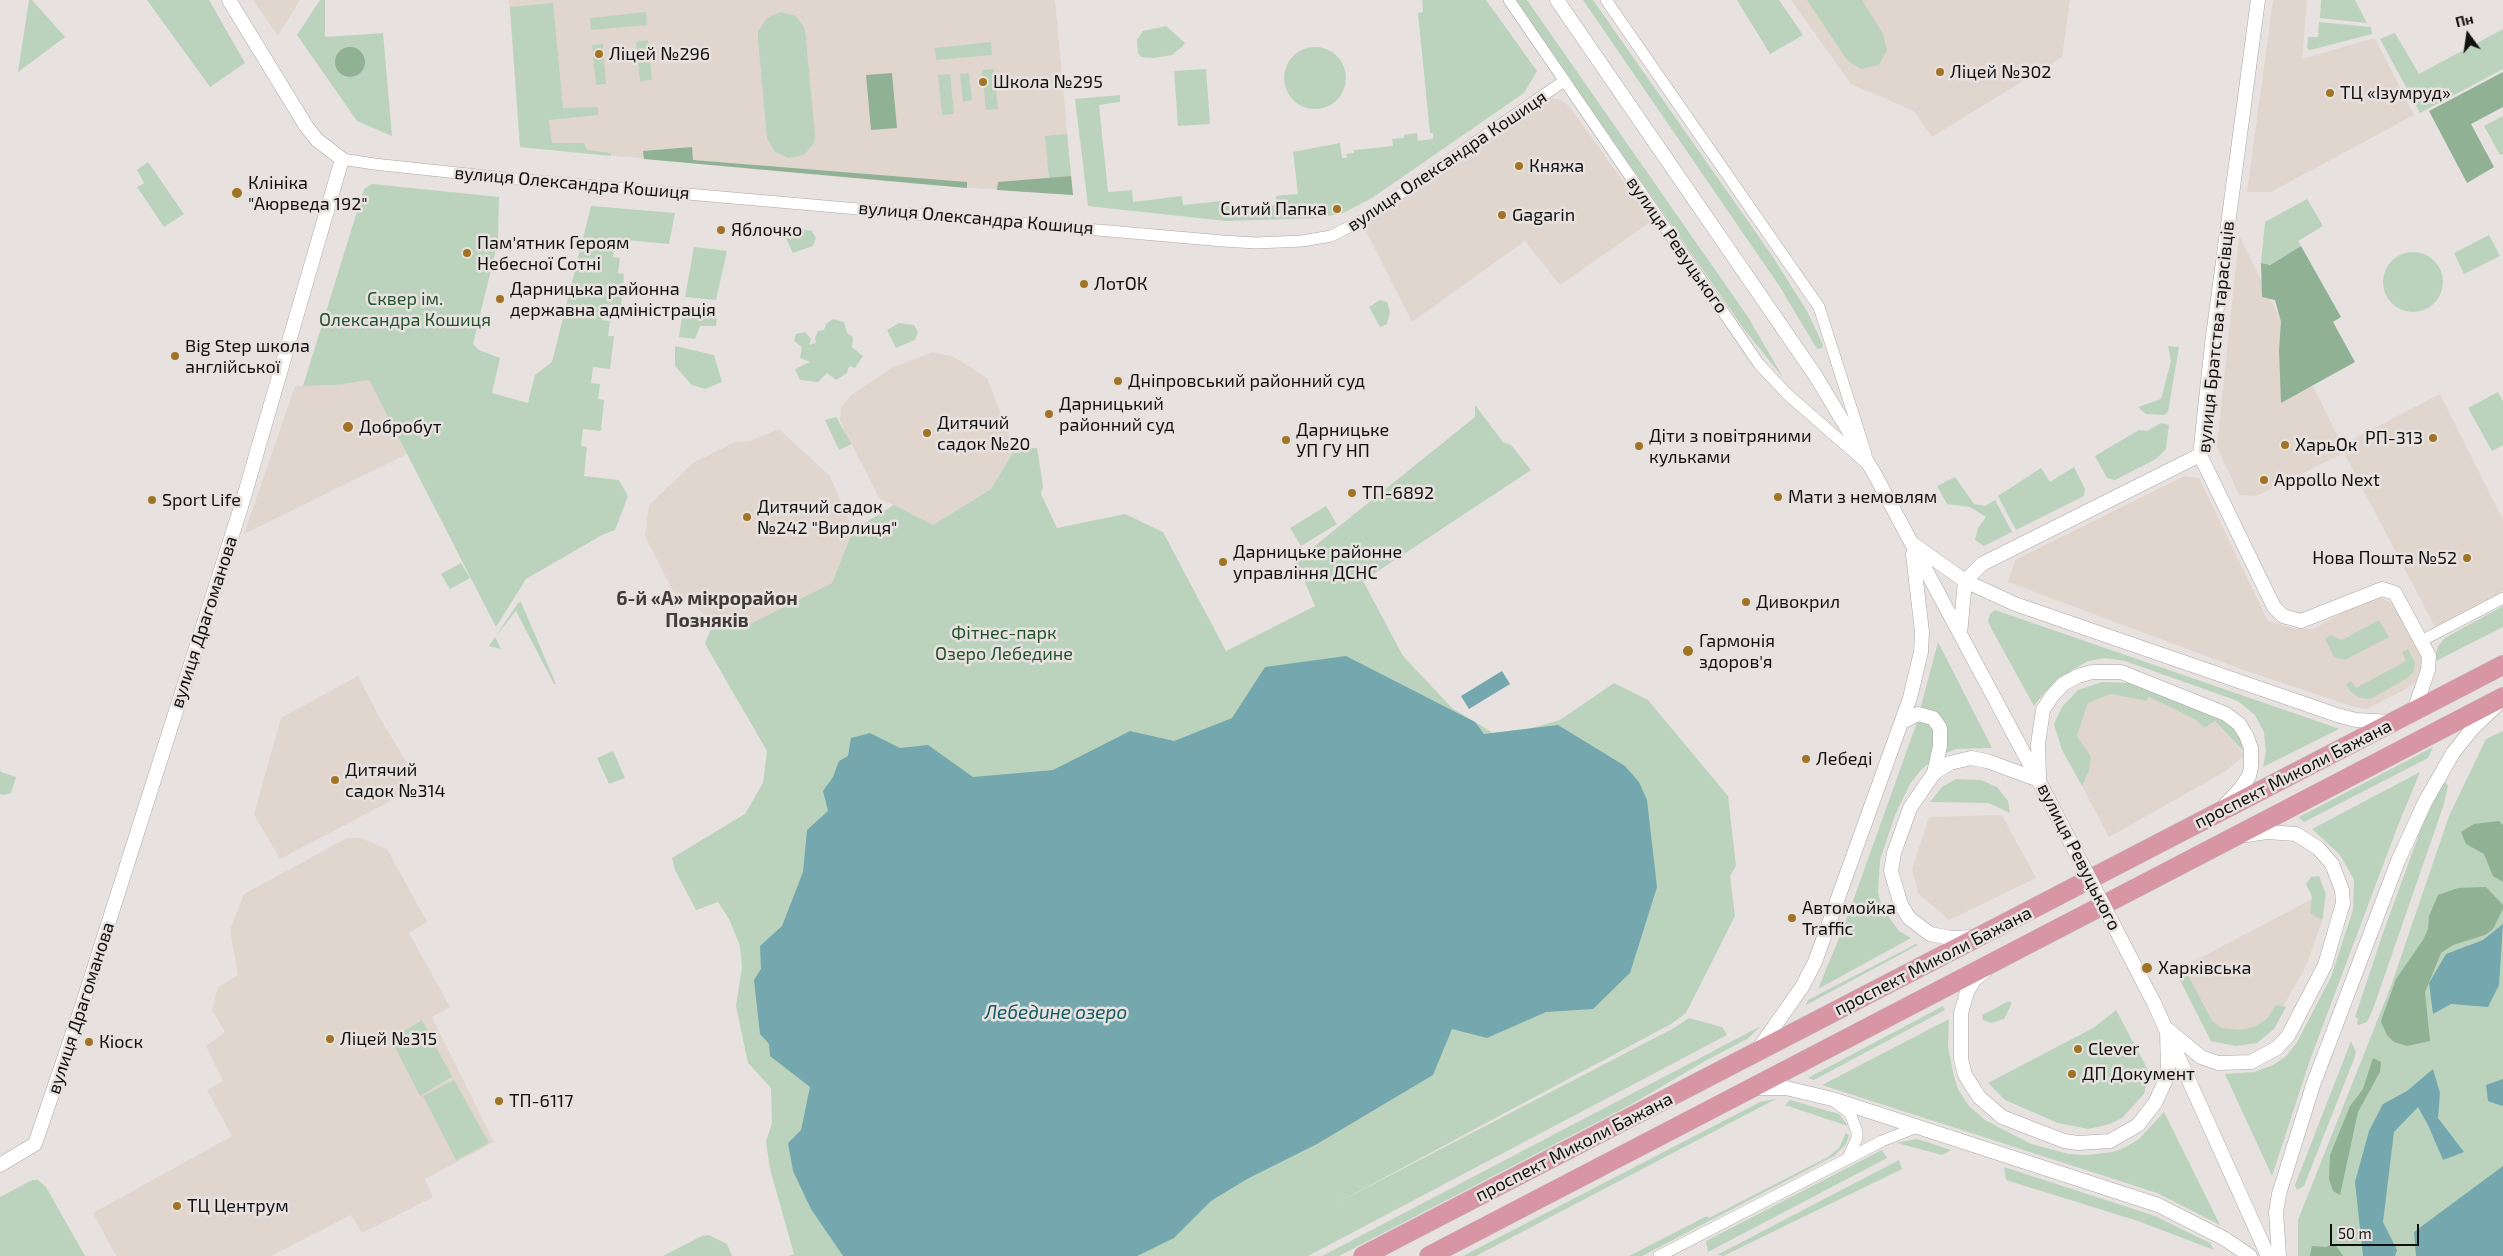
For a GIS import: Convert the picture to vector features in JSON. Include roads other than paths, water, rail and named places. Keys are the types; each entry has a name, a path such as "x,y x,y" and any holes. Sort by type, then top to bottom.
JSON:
{"highway":[{"name":"проспект Миколи Бажана","path":"1363,1256 1980,937 2220,810 2503,665"},
{"name":"проспект Миколи Бажана","path":"1429,1256 2503,698"}],"street":[{"path":"229,0 306,126 317,140 342,158"},
{"name":"вулиця Ревуцького","path":"1509,0 1760,364 1787,394 1871,468"},
{"name":"вулиця Ревуцького","path":"1557,0 1815,375 1871,468 2041,785 2154,1003 2268,1256"},
{"name":"вулиця Ревуцького","path":"1606,0 1820,307 1871,468"},
{"name":"вулиця Братства тарасівців","path":"2258,0 2213,335 2200,455 2271,600 2283,616 2301,621 2382,589 2395,593 2429,656 2428,670 2414,711"},
{"name":"вулиця Олександра Кошиця","path":"342,158 374,164 496,177 1223,241 1256,243 1302,241 1330,236 1361,221 1564,82"},
{"name":"вулиця Драгоманова","path":"0,1165 35,1144 79,1015 241,507 342,158"},
{"name":"вулиця Братства тарасівців","path":"1965,581 1982,564 1993,558 2200,455"},
{"path":"1911,543 1965,581 2015,604 2337,715 2356,720 2392,722"},
{"path":"1756,1052 1802,987 1816,962 1910,698 1921,652 1920,598 1911,543"},
{"path":"1960,634 1965,581"},
{"path":"2421,641 2503,598"},
{"path":"1934,772 1950,763 1971,758 1987,761 2041,785 2038,744 2043,710 2052,696 2063,684 2078,676 2092,672 2121,672 2226,714 2239,724 2246,735 2250,748 2249,776 2242,788 2220,810"},
{"path":"2279,1256 2276,1212 2279,1194 2313,1085 2398,861 2425,802 2453,752 2472,729 2503,698"},
{"path":"1902,722 1918,714 1933,718 1940,728 1940,746 1934,772 1910,808 1894,853 1891,871 1895,889 1909,918 1922,930 1930,934 1951,938 1980,937"},
{"path":"2167,1030 2201,1057 2218,1063 2251,1062 2278,1048 2288,1036 2325,965 2343,903 2342,890 2332,864 2318,848 2296,834 2266,832 2233,838"},
{"path":"1992,964 1974,980 1967,992 1961,1014 1961,1059 1966,1074 1979,1097 2002,1117 2032,1130 2064,1141 2096,1144 2110,1141 2138,1125 2155,1104 2168,1075 2167,1030"},
{"path":"1751,1088 1786,1088 1832,1099 2158,1205 2225,1239 2250,1256"},
{"path":"1832,1099 1850,1114 1854,1122 1857,1138 1848,1158"},
{"path":"1658,1256 1882,1140 1917,1127"}],"water":[{"name":"Лебедине озеро","path":"1346,656 1475,722 1484,734 1558,725 1625,766 1639,782 1647,800 1657,887 1630,973 1593,1009 1546,1012 1487,1038 1452,1029 1433,1075 1317,1144 1247,1179 1211,1201 1174,1238 1137,1256 843,1256 811,1209 793,1171 788,1143 801,1130 810,1087 770,1056 769,1044 760,1034 754,980 761,969 760,946 782,926 803,872 807,830 828,811 823,791 833,777 839,761 848,756 851,738 870,733 900,748 928,745 973,777 1053,770 1130,731 1174,741 1232,718 1265,667"},
{"path":"1502,671 1510,684 1469,709 1461,696"},
{"path":"2503,924 2499,985 2488,1007 2451,1004 2433,1014 2429,983 2446,954 2483,940"},
{"path":"2433,1069 2440,1093 2438,1118 2464,1152 2443,1160 2418,1107 2394,1132 2383,1222 2397,1250 2395,1256 2363,1256 2355,1182 2369,1131 2383,1104 2407,1091"},
{"path":"2503,1079 2502,1106 2488,1101 2486,1085"},
{"path":"2503,1166 2503,1256 2416,1256 2414,1232"}],"place":[{"name":"Ліцей №296","path":"599,54"},
{"name":"Ліцей №302","path":"1940,72"},
{"name":"Школа №295","path":"983,82"},
{"name":"ТЦ «Ізумруд»","path":"2330,93"},
{"name":"Княжа","path":"1519,166"},
{"name":"Клініка \"Аюрведа 192\"","path":"237,193"},
{"name":"Ситий Папка","path":"1337,209"},
{"name":"Gagarin","path":"1502,215"},
{"name":"Яблочко","path":"721,230"},
{"name":"Пам'ятник Героям Небесної Сотні","path":"467,253"},
{"name":"ЛотОК","path":"1084,284"},
{"name":"Дарницька районна державна адміністрація","path":"500,299"},
{"name":"Big Step школа англiйськоï","path":"175,356"},
{"name":"Дніпровський районний суд","path":"1118,381"},
{"name":"Дарницький районний суд","path":"1049,414"},
{"name":"Добробут","path":"348,427"},
{"name":"Дитячий садок №20","path":"927,433"},
{"name":"РП-313","path":"2433,438"},
{"name":"Дарницьке УП ГУ НП","path":"1286,440"},
{"name":"ХарьОк","path":"2285,445"},
{"name":"Діти з повітряними кульками","path":"1639,446"},
{"name":"Appollo Next","path":"2264,480"},
{"name":"ТП-6892","path":"1352,493"},
{"name":"Мати з немовлям","path":"1778,497"},
{"name":"Sport Life","path":"152,500"},
{"name":"Дитячий садок №242 \"Вирлиця\"","path":"747,517"},
{"name":"Нова Пошта №52","path":"2467,558"},
{"name":"Дарницьке районне управління ДСНС","path":"1223,562"},
{"name":"Дивокрил","path":"1746,602"},
{"name":"Гармонія здоров'я","path":"1688,651"},
{"name":"Лебеді","path":"1806,759"},
{"name":"Дитячий садок №314","path":"335,780"},
{"name":"Автомойка Traffic","path":"1792,918"},
{"name":"Харківська","path":"2147,968"},
{"name":"Ліцей №315","path":"330,1039"},
{"name":"Кіоск","path":"89,1042"},
{"name":"Clever","path":"2078,1049"},
{"name":"ДП Документ","path":"2072,1074"},
{"name":"ТП-6117","path":"499,1101"},
{"name":"ТЦ Центрум","path":"177,1206"}],"district":[{"name":"6-й «А» мікрорайон Позняків","path":"707,610"}],"park label":[{"name":"Сквер ім. Олександра Кошиця","path":"405,309"},
{"name":"Фітнес-парк Озеро Лебедине","path":"1004,643"}]}
